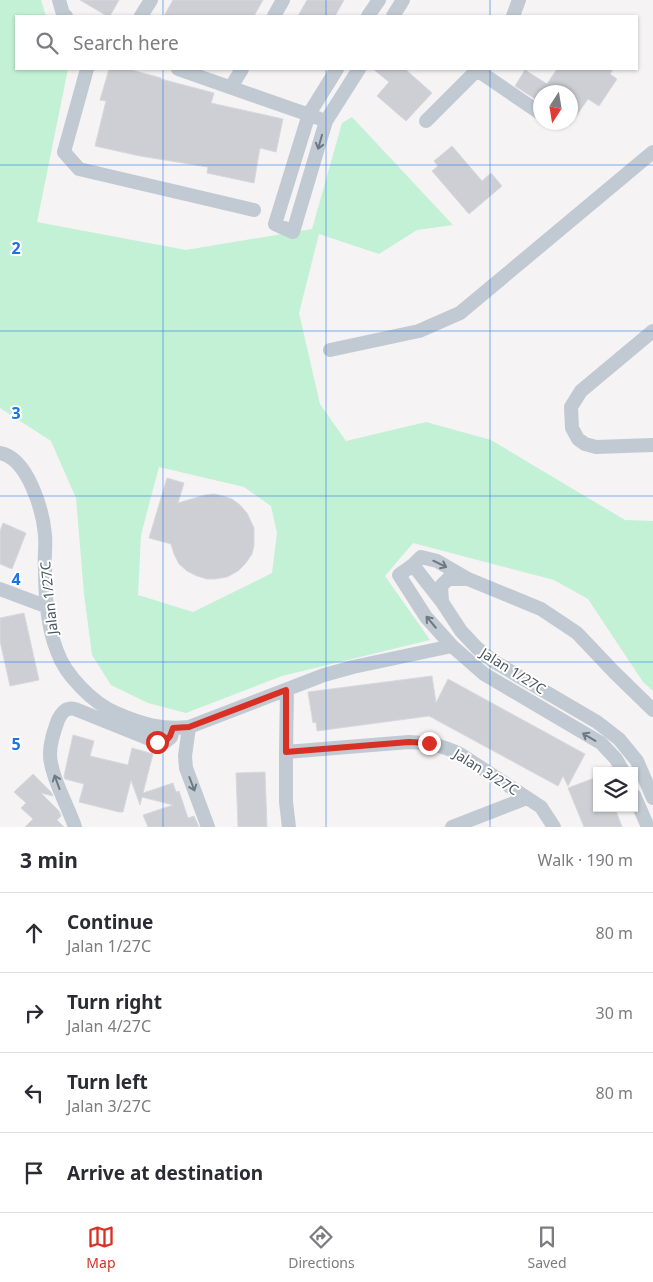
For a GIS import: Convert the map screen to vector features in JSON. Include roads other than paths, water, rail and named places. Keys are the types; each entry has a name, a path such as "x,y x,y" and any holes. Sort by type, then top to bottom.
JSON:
{"street":[{"path":"59,0 64,15"},
{"path":"142,15 151,0"},
{"path":"275,15 284,0"},
{"path":"369,15 379,0"},
{"path":"394,15 403,0"},
{"path":"513,15 519,0"},
{"path":"87,70 64,152 79,169 254,210"},
{"path":"181,70 326,121"},
{"path":"231,87 241,70"},
{"path":"337,70 309,114 275,224 293,232 326,121 358,70"},
{"path":"426,121 477,70 533,108"},
{"path":"330,350 419,331 460,313 653,152"},
{"path":"653,331 581,391 571,407 572,428 578,439 585,444 596,447 653,445"},
{"name":"Jalan 1/27C","path":"0,453 4,453 16,461 26,474 42,515 45,535 48,607 52,637 57,653 78,684 96,701 131,720 173,728 189,727 324,675 452,646"},
{"path":"413,565 421,557 436,561 468,579 541,609 577,633 653,710"},
{"name":"Jalan 1/27C","path":"621,767 616,758 601,744 484,674 452,646 426,617 399,575 413,565 442,602 460,630 476,648 494,661 596,722 619,739 637,761 653,798"},
{"path":"442,602 441,586 448,579 468,579"},
{"path":"0,589 48,607"},
{"path":"286,690 286,802 289,827"},
{"path":"75,827 58,785 50,755 55,728 64,710 69,708 75,709 157,742 165,742 173,728"},
{"path":"189,727 185,756 186,768 208,827"},
{"name":"Jalan 3/27C","path":"286,752 409,742 429,743 445,747 460,754 541,807 554,827"},
{"path":"452,827 527,798"},
{"path":"638,804 648,827"}]}
